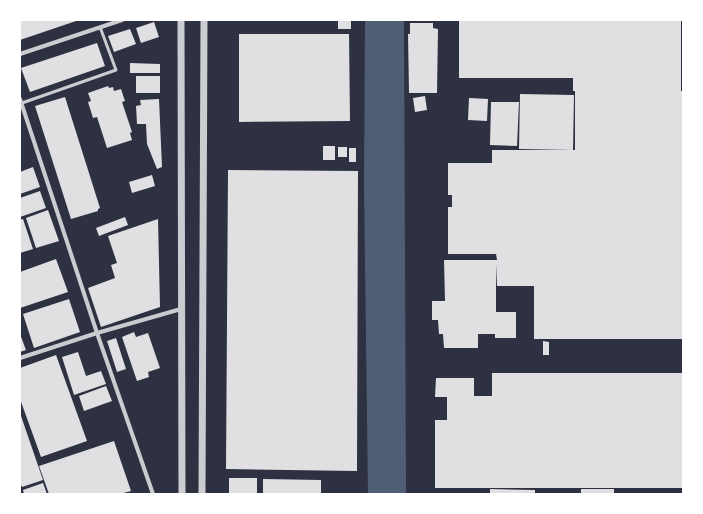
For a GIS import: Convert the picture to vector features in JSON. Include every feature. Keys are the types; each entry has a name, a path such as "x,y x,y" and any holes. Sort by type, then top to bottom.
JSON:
{"street":[{"path":"20,54 122,20"},
{"path":"181,20 182,494"},
{"path":"202,494 204,20"},
{"path":"21,101 97,333 153,494"},
{"path":"20,358 97,333 181,309"}],"lane":[{"path":"21,101 116,70 100,27"}],"water":[{"path":"365,20 404,20 406,494 368,494 364,186"}],"building":[{"path":"20,20 79,20 20,40"},
{"path":"338,20 351,20 351,29 338,29"},
{"path":"459,20 681,20 681,91 683,91 683,339 534,339 534,286 497,286 496,264 496,312 516,312 516,338 495,338 495,334 478,334 478,348 444,348 443,334 439,334 438,320 432,320 432,301 445,301 444,260 497,260 496,254 448,254 448,207 452,207 452,195 448,195 448,163 492,163 492,150 575,150 575,91 573,91 573,78 459,78"},
{"path":"154,22 159,37 141,43 136,28"},
{"path":"410,23 433,23 433,28 438,29 437,93 409,93 408,34 410,34"},
{"path":"130,29 136,44 114,52 108,36"},
{"path":"239,34 349,34 350,121 239,122"},
{"path":"97,43 105,66 30,92 21,68"},
{"path":"130,63 160,64 160,73 130,73"},
{"path":"136,76 160,76 160,93 136,93"},
{"path":"108,86 109,88 113,87 114,91 121,89 125,101 122,102 132,132 130,133 132,140 107,148 97,117 93,118 88,102 91,101 88,93"},
{"path":"520,94 574,95 573,150 519,149"},
{"path":"425,96 427,110 415,112 413,98"},
{"path":"65,97 100,208 98,211 71,219 35,106"},
{"path":"469,98 488,99 487,121 468,120"},
{"path":"159,99 162,167 157,169 147,144 146,124 137,124 136,106 141,105 140,100"},
{"path":"491,102 519,102 517,146 490,145"},
{"path":"323,146 335,146 335,160 323,160"},
{"path":"338,147 347,147 347,157 338,157"},
{"path":"349,148 356,148 356,162 349,162"},
{"path":"33,167 40,187 20,194 20,172"},
{"path":"228,170 358,171 357,471 226,469"},
{"path":"152,175 155,186 132,193 129,182"},
{"path":"40,191 46,208 20,217 20,198"},
{"path":"48,210 59,241 36,248 26,218"},
{"path":"125,217 128,225 99,236 96,228"},
{"path":"23,219 33,249 20,253 20,220"},
{"path":"158,219 160,307 101,327 88,288 115,278 111,265 117,263 108,236"},
{"path":"56,259 68,292 20,308 20,272"},
{"path":"69,299 80,332 34,348 23,314"},
{"path":"134,332 136,337 148,333 160,368 148,372 149,377 137,381 122,337"},
{"path":"20,334 26,350 20,352"},
{"path":"116,338 126,369 117,372 107,341"},
{"path":"543,341 549,342 549,355 543,355"},
{"path":"78,352 86,376 101,371 106,384 74,395 62,357"},
{"path":"56,355 87,441 41,457 20,399 20,368"},
{"path":"492,373 683,373 683,488 435,488 435,420 447,420 447,397 435,397 436,378 474,378 474,396 492,396"},
{"path":"106,386 112,401 84,411 79,396"},
{"path":"20,413 43,480 22,487 20,483"},
{"path":"114,441 131,491 120,494 49,494 39,466"},
{"path":"229,478 257,478 257,494 229,494"},
{"path":"263,479 321,480 321,494 263,494"},
{"path":"43,483 47,494 24,494 23,490"},
{"path":"490,489 535,490 535,494 490,494"},
{"path":"581,489 614,489 614,494 581,494"}]}
